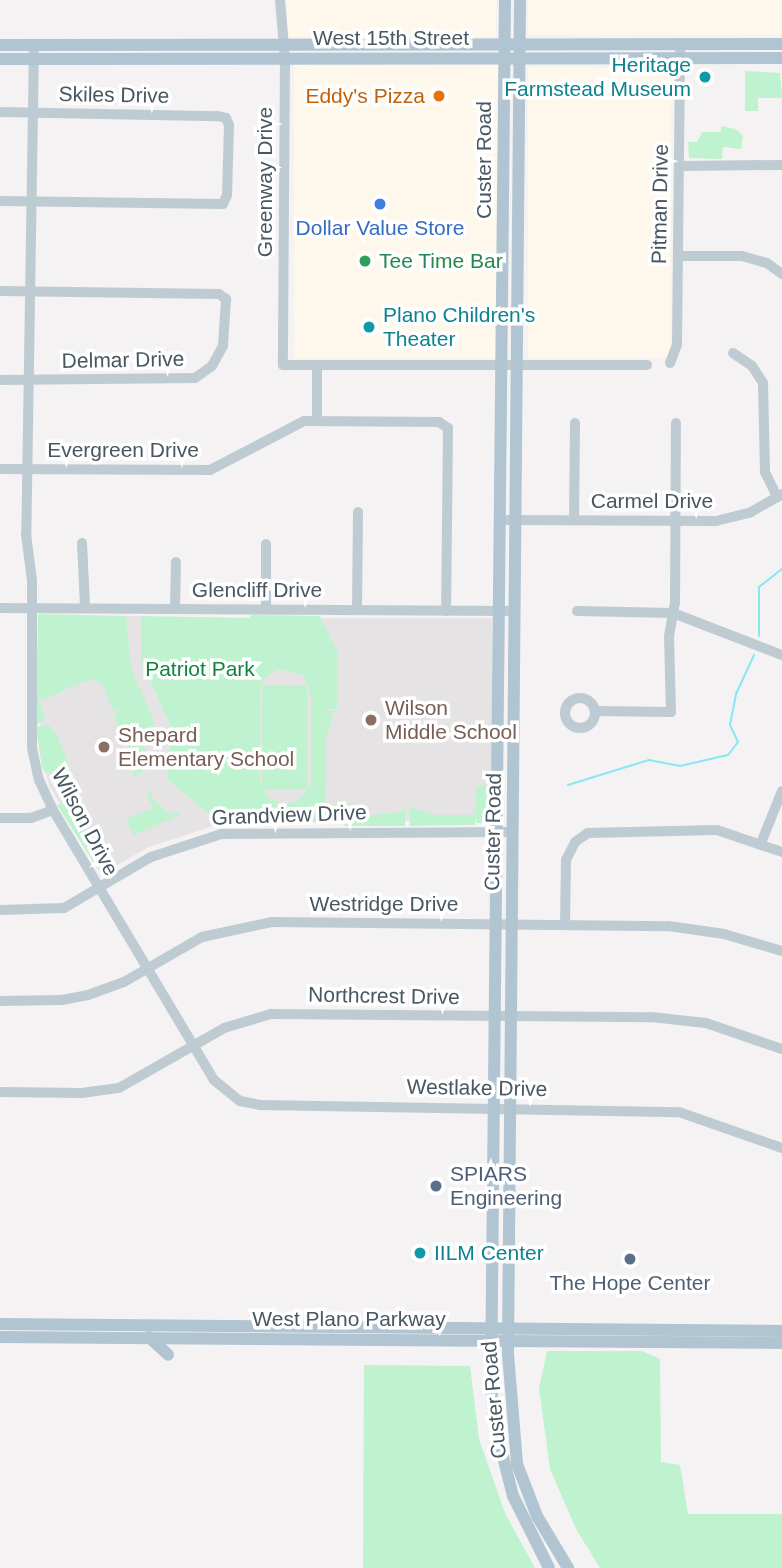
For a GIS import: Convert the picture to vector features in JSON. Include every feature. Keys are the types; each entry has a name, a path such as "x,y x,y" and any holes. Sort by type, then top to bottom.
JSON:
{"main road":[{"name":"Custer Road","path":"505,0 504,57 510,159 509,520 515,611 508,1334 511,1427 517,1464 537,1516 568,1568"},
{"name":"Custer Road","path":"510,159 519,51 520,0"},
{"name":"West 15th Street","path":"0,59 504,44 519,51"},
{"name":"West 15th Street","path":"680,51 782,44"},
{"name":"West 15th Street","path":"0,45 504,57 519,51 680,51 782,58"},
{"name":"Custer Road","path":"509,520 501,611 498,1017 491,1401 497,1437 520,1515 549,1568"},
{"name":"West Plano Parkway","path":"0,1324 25,1330 145,1336 172,1330"},
{"name":"West Plano Parkway","path":"0,1337 25,1330 172,1330 493,1333 662,1342 782,1343"},
{"path":"662,1342 703,1338 713,1330"},
{"name":"West Plano Parkway","path":"508,1334 782,1331"},
{"path":"145,1336 157,1341 168,1354"}],"street":[{"name":"Greenway Drive","path":"280,0 284,51 283,365 317,365"},
{"name":"Wilson Drive","path":"34,45 27,469 32,606 32,748 39,780 53,810 193,1046"},
{"name":"Pitman Drive","path":"670,363 677,345 680,51"},
{"name":"Skiles Drive","path":"0,113 226,118 226,202 32,201"},
{"path":"680,166 782,165"},
{"path":"0,201 32,201"},
{"path":"679,256 742,256 767,263 782,274"},
{"path":"0,291 31,291"},
{"name":"Delmar Drive","path":"0,380 195,378 212,366 223,346 224,296 31,291"},
{"path":"733,353 752,366 763,383 765,472 780,495"},
{"path":"317,420 317,365 647,365"},
{"name":"Evergreen Drive","path":"0,469 210,470 297,424 317,420 443,424 448,428 446,611"},
{"path":"574,520 575,423"},
{"path":"595,711 671,712 669,636 673,613 677,423"},
{"name":"Carmel Drive","path":"509,520 676,521 732,518 780,495"},
{"path":"356,610 358,512"},
{"path":"82,543 85,607"},
{"path":"266,544 266,609"},
{"path":"175,608 176,562"},
{"name":"Glencliff Drive","path":"0,608 32,606 515,611"},
{"path":"577,611 673,613 782,655"},
{"path":"761,843 782,791"},
{"path":"0,818 31,818 53,810"},
{"path":"565,925 566,860 575,842 589,833 717,830 782,852"},
{"name":"Grandview Drive","path":"0,910 64,908 151,857 221,834 513,832"},
{"name":"Westridge Drive","path":"0,1001 75,998 115,986 202,937 254,924 512,924 693,929 782,951"},
{"name":"Northcrest Drive","path":"0,1092 100,1092 135,1080 237,1022 271,1014 684,1020 727,1029 782,1049"},
{"name":"Westlake Drive","path":"193,1046 223,1090 248,1104 679,1112 782,1148"}],"shaded area":[{"path":"287,0 496,0 496,37 287,37"},
{"path":"528,0 782,0 782,35 528,35"},
{"path":"294,64 499,64 499,359 294,359"},
{"path":"528,67 671,67 671,358 528,358"},
{"name":"Shepard Elementary School","path":"39,615 141,616 141,662 171,727 167,779 220,824 149,847 101,874 50,787 41,759"},
{"name":"Wilson Middle School","path":"251,618 492,618 492,821 251,821"}],"green space":[{"path":"745,71 780,73 782,98 758,98 758,111 745,111"},
{"path":"721,126 736,129 743,136 741,149 723,147 722,159 689,158 688,142 697,142 702,132 721,132"},
{"path":"38,614 126,616 131,668 153,719 153,736 142,742 152,767 133,777 132,772 138,769 114,716 120,710 114,712 102,684 91,679 69,688 65,682 67,689 39,701 46,719 36,725"},
{"name":"Patriot Park","path":"251,615 320,616 337,651 337,709 328,709 316,732 329,711 334,711 326,739 325,822 220,824 167,779 171,727 141,662 141,616 250,618","holes":["280,669 303,675 311,694 311,784 299,800 285,805 267,797 259,780 260,687 267,676"]},
{"path":"262,685 307,685 307,789 262,789"},
{"path":"49,725 57,735 72,774 45,772 42,768 36,727"},
{"path":"476,786 492,786 492,823 476,823"},
{"path":"152,790 152,798 171,815 176,811 180,815 134,835 126,819 153,808 146,793"},
{"path":"69,800 104,859 110,856 116,867 103,877 57,805"},
{"path":"346,804 355,805 358,816 401,812 405,807 405,826 344,826"},
{"path":"475,805 475,825 410,826 410,807 434,815 473,815"},
{"path":"547,1351 642,1351 660,1359 661,1462 680,1465 688,1514 782,1514 782,1568 600,1568 576,1529 550,1469 539,1388"},
{"path":"364,1365 470,1366 479,1439 505,1513 535,1568 363,1568"}],"waterway":[{"path":"759,636 759,587 782,569"},
{"path":"568,785 649,760 680,766 728,755 738,742 730,725 736,694 754,655"}],"place":[{"name":"Heritage Farmstead Museum","path":"705,77"},
{"name":"Eddy's Pizza","path":"439,96"},
{"name":"Dollar Value Store","path":"380,204"},
{"name":"Tee Time Bar","path":"365,261"},
{"name":"Plano Children's Theater","path":"369,327"},
{"name":"Wilson Middle School","path":"371,720"},
{"name":"Shepard Elementary School","path":"104,747"},
{"name":"SPIARS Engineering","path":"436,1186"},
{"name":"IILM Center","path":"420,1253"},
{"name":"The Hope Center","path":"630,1259"}]}
